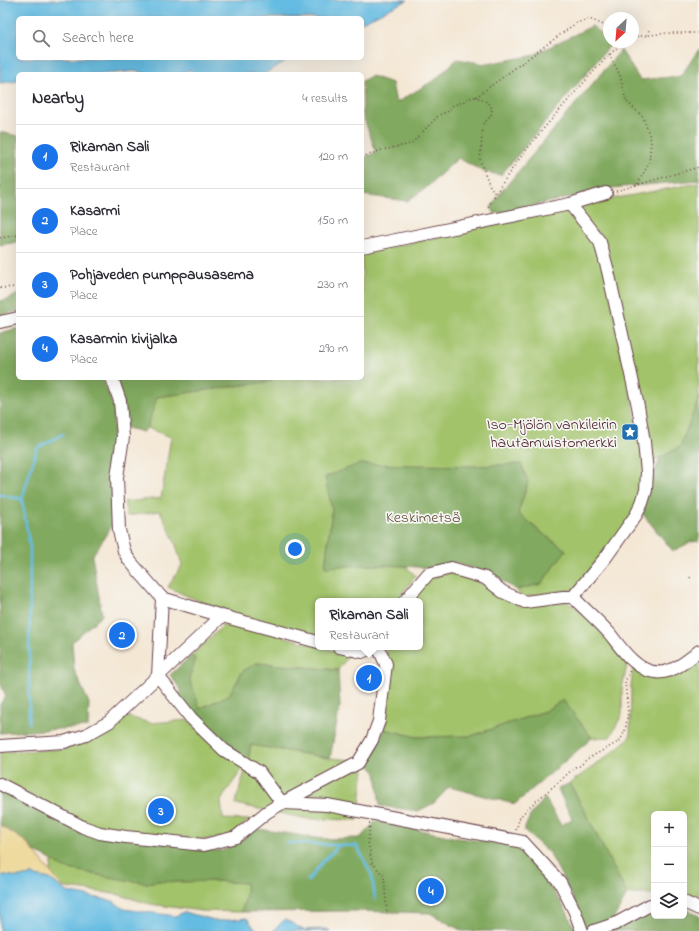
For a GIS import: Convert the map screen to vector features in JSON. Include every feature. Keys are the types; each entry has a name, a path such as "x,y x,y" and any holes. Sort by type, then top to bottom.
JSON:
{"lane":[{"path":"364,246 570,204 606,193"},
{"path":"570,204 600,242 608,270 638,406 647,472 646,490 636,515 606,557 573,597"},
{"path":"0,322 16,318"},
{"path":"113,380 120,401 123,437 117,477 119,530 124,551 129,560 162,598 315,641"},
{"path":"408,598 428,574 451,568 485,578 503,592 525,602 573,597 609,633 632,661 644,669 658,673 669,671 678,668 699,651"},
{"path":"162,598 158,676 190,718 224,750 259,772 282,803"},
{"path":"0,746 64,742 86,736 109,722 222,616"},
{"path":"353,650 362,652 366,650"},
{"path":"0,784 83,827 100,833 204,845 236,837 267,812 358,763 372,740 379,721 386,664 379,650"},
{"path":"282,803 327,805 523,842 560,882 575,912 582,931"},
{"path":"687,903 699,909"},
{"path":"594,931 616,924 651,905"}],"path":[{"path":"364,156 382,150 411,144 439,115 449,111 452,106 463,102 468,98 476,97 576,23 589,19 603,25"},
{"path":"647,35 650,28"},
{"path":"639,36 668,33 699,33"},
{"path":"488,207 495,194 537,135 616,48"},
{"path":"609,54 620,75 626,101 643,117 651,140 649,163 637,185"},
{"path":"476,97 487,102 492,108 491,116 483,124 480,160 489,184 495,194"},
{"path":"606,193 699,167"},
{"path":"0,238 16,235"},
{"path":"0,288 16,287"},
{"path":"515,840 520,817 529,807 562,780 574,767 580,766 586,759 620,741 628,713 625,682 632,661"},
{"path":"366,812 370,823 368,842 372,863 384,876 387,914"}],"green space":[{"path":"592,26 603,34 603,48 608,48 501,175 484,172 458,158 426,188 407,201 364,195 364,158 376,152 364,119 364,80 371,76 392,83 396,103 436,79 457,59 485,64 531,56"},
{"path":"699,49 699,180 612,188 495,214 491,208 501,192 621,50 640,80 681,76"},
{"path":"0,132 16,136 16,242 0,245"},
{"path":"699,183 699,398 680,447 660,458 649,461 602,244 578,210 579,205"},
{"path":"566,208 599,244 625,361 645,470 635,513 576,588 569,591 522,597 516,590 541,584 566,550 518,513 528,482 521,464 325,477 332,509 325,566 405,566 416,576 398,598 315,598 315,636 223,610 168,587 182,565 175,542 160,511 127,516 124,502 161,498 171,437 147,428 157,397 271,380 364,380 364,254"},
{"path":"16,295 16,311 0,315 0,301 9,299"},
{"path":"16,329 16,380 103,380 114,408 112,526 92,556 102,615 72,642 74,670 89,703 88,727 0,733 0,704 6,696 0,683 0,333"},
{"path":"117,380 272,380 157,397 147,428 143,432 127,428"},
{"path":"699,398 699,541 691,542 673,551 641,512 660,458 680,447"},
{"name":"Keskimetsä","path":"359,464 476,466 521,464 528,482 518,513 539,531 566,550 541,584 516,590 492,574 455,563 428,568 376,565 325,567 332,509 325,477"},
{"path":"453,571 491,588 520,606 563,600 586,613 628,661 622,688 622,715 610,737 592,738 563,700 545,711 471,736 417,737 384,729 388,688 386,650 423,650 423,598 411,598 426,580"},
{"path":"228,621 315,645 315,650 331,650 349,655 338,670 257,663 243,671 229,695 199,709 189,678 196,659 192,655"},
{"path":"192,655 196,659 189,678 200,709 229,695 243,671 257,663 338,670 340,706 330,758 251,745 248,761 229,749 177,697 181,690 170,675"},
{"path":"699,658 699,896 687,895 687,811 651,811 651,894 627,894 570,783 609,755 630,737 631,686 633,668 651,675"},
{"path":"563,700 592,738 515,804 449,787 434,803 418,811 380,806 376,773 369,765 384,729 417,737 471,736 545,711"},
{"path":"125,716 151,723 188,720 244,767 221,801 223,819 250,820 227,837 203,840 84,823 0,779 0,752 65,749 89,741 113,728"},
{"path":"251,745 330,758 365,761 358,820 308,819 235,804 248,761"},
{"path":"570,783 627,894 612,922 585,930 573,898 550,854 524,830 530,816 545,798 561,825 572,819 558,789"},
{"path":"0,788 70,826 222,851 258,829 324,839 360,838 376,821 458,838 513,845 543,875 567,912 576,931 462,931 430,913 356,911 241,912 244,905 246,883 215,881 157,881 147,883 64,868 35,852 26,842 0,825"},
{"path":"57,857 147,883 157,881 215,881 247,883 246,898 241,912 201,911 150,904 117,894 66,888 50,879 52,862"},
{"path":"687,910 699,916 699,931 607,931 651,914 651,919 687,919"}],"sand":[{"path":"0,825 26,842 67,892 50,879 32,875 18,877 5,875 0,876"}],"water":[{"path":"0,0 408,0 364,21 364,16 16,16 16,60 288,60 267,72 193,72 189,70 184,72 16,72 16,81 0,83"},
{"path":"5,875 18,877 32,875 50,879 67,892 113,901 124,909 175,916 184,912 218,921 247,918 255,929 260,931 0,931 0,876"},
{"path":"285,919 303,930 326,929 331,931 273,931"}],"waterway":[{"path":"29,723 30,548 22,499 37,448 63,434"},
{"path":"0,495 22,499"},
{"path":"288,843 357,846 372,876 375,899"},
{"path":"308,881 324,860 338,846"}],"place":[{"name":"Iso-Mjölön vankileirin hautamuistomerkki","path":"630,432"},
{"name":"Kasarmi","path":"122,635"},
{"name":"Rikaman Sali","path":"369,678"},
{"name":"Pohjaveden pumppausasema","path":"161,811"},
{"name":"Kasarmin kivijalka","path":"431,891"}]}
